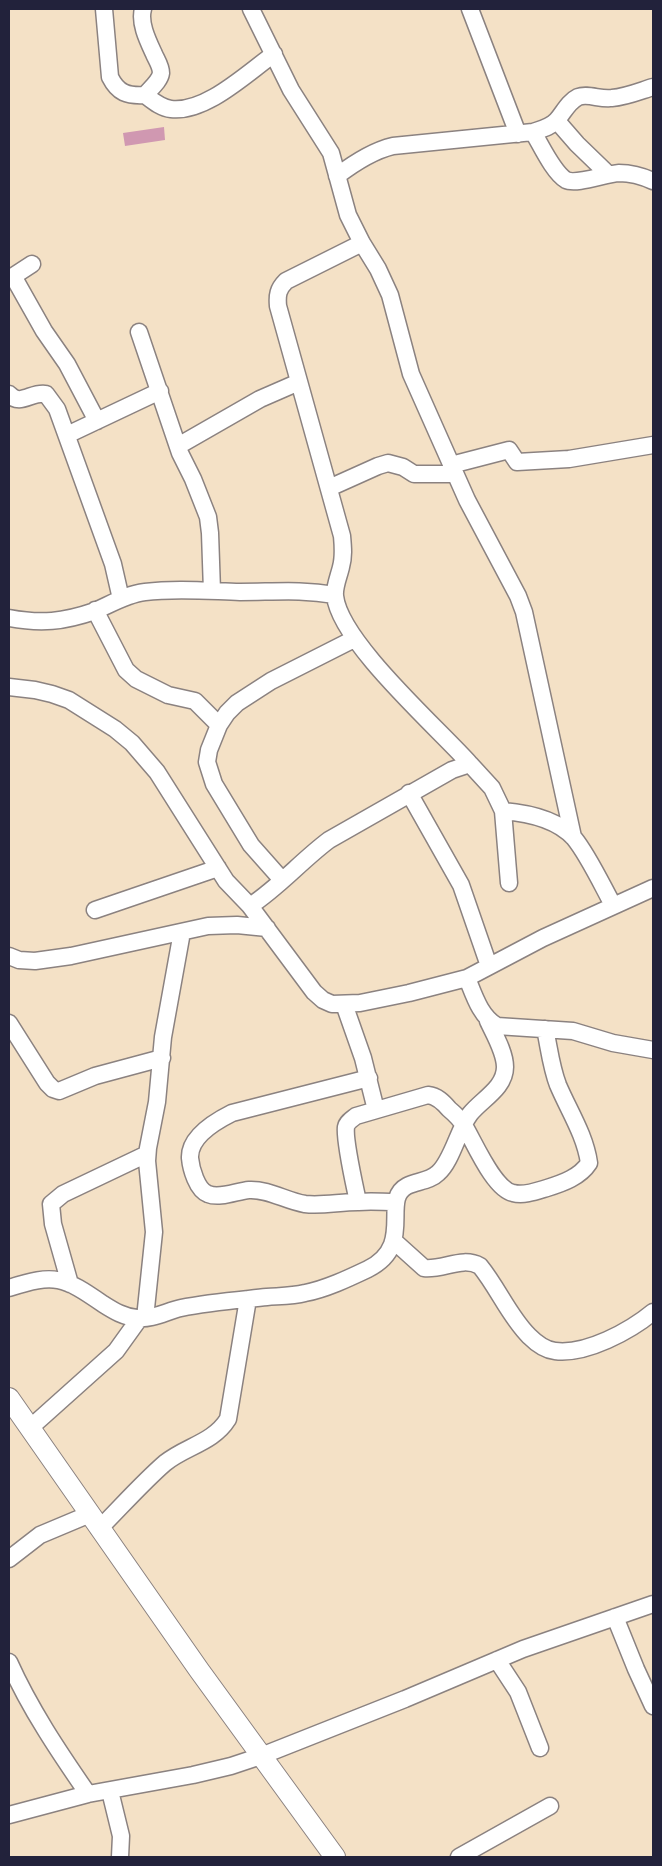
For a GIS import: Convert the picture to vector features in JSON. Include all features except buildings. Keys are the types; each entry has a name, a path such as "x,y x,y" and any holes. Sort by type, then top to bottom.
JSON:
{"street":[{"path":"104,9 110,77 114,86 122,93 132,96 145,95 160,106 171,110 197,106 213,99 274,54"},
{"path":"143,9 142,19 145,31 161,73 145,95"},
{"path":"251,9 291,90 331,153 348,215 386,284 395,309 411,374 467,500 518,596 524,612 573,838 613,905"},
{"path":"470,9 526,133 565,179 573,183 608,174 633,174 653,181"},
{"path":"337,176 352,164 380,149 393,146 526,133 545,129 557,121 572,101 580,96 609,99 653,87"},
{"path":"557,121 608,174"},
{"path":"362,243 286,281 280,288 277,296 278,306 342,536 343,550 335,595 338,607 354,639 492,788 503,811 509,883"},
{"path":"32,264 11,277 44,332 67,364 97,421"},
{"path":"139,332 178,446 208,517 212,591"},
{"path":"178,446 260,399 300,382"},
{"path":"67,435 160,391"},
{"path":"9,394 12,398 19,400 40,393 46,394 57,409 113,564 121,599"},
{"path":"329,488 388,463 403,467 414,474 453,469 509,450 517,462 569,459 653,445"},
{"path":"9,618 43,622 78,616 144,592 183,590 312,590 335,595"},
{"path":"95,610 126,670 136,679 168,695 195,701 218,725"},
{"path":"282,880 251,845 214,784 207,762 209,750 218,725 226,713 252,692 354,639"},
{"path":"9,687 35,690 69,700 132,743 156,772 226,881 250,906 314,992 323,1000 332,1004 360,1003 409,993 466,978 543,938 653,888"},
{"path":"250,906 263,898 312,852 329,840 444,774 470,764"},
{"path":"409,793 461,885 489,966"},
{"path":"503,811 530,814 548,821 573,838"},
{"path":"95,910 218,868"},
{"path":"9,956 19,960 36,961 219,925 267,928"},
{"path":"30,1428 116,1351 142,1318 154,1232 147,1154 157,1102 163,1038 182,932"},
{"path":"9,1288 42,1279 54,1278 70,1284 115,1312 142,1318 181,1308 302,1294 332,1284 381,1261 390,1250 394,1241 396,1202 400,1192 406,1187 433,1178 440,1172 463,1124 472,1111 495,1090 503,1079 505,1066 488,1021 466,978"},
{"path":"344,1004 369,1078 376,1110"},
{"path":"488,1021 497,1026 572,1032 653,1050"},
{"path":"9,1023 47,1083 53,1089 59,1091 95,1076 162,1058"},
{"path":"358,1202 346,1126 349,1121 356,1116 428,1095 434,1096 463,1124 499,1186 514,1194 538,1191 561,1184 585,1170 589,1163 584,1139 554,1072 545,1029"},
{"path":"369,1078 232,1113 216,1122 195,1141 191,1149 190,1158 200,1188 206,1194 214,1196 249,1190 262,1191 307,1204 396,1202"},
{"path":"70,1284 53,1224 51,1204 63,1194 147,1154"},
{"path":"394,1241 424,1268 439,1268 465,1262 480,1266 528,1335 544,1348 554,1351 580,1350 594,1345 638,1323 653,1312"},
{"path":"9,1559 40,1535 94,1522 166,1462 206,1440 223,1427 228,1419 248,1299"},
{"path":"9,1398 94,1522 335,1857"},
{"path":"9,1815 88,1794 193,1775 261,1756 532,1646 653,1604"},
{"path":"615,1616 653,1706"},
{"path":"497,1660 516,1688 540,1748"},
{"path":"10,1666 52,1742 88,1794"},
{"path":"110,1791 121,1836 120,1857"},
{"path":"459,1857 550,1806"}]}
